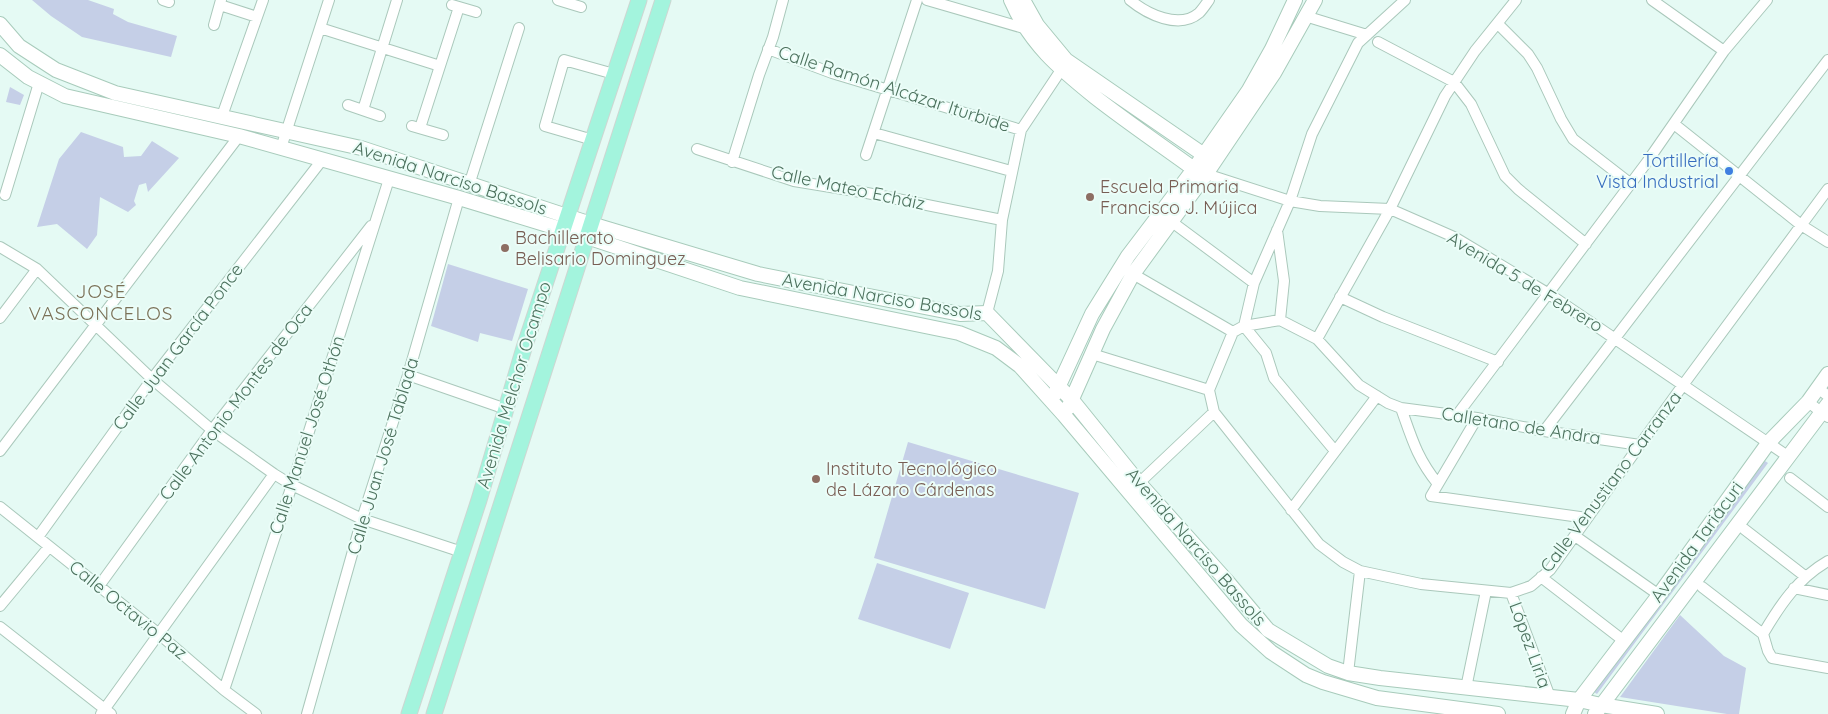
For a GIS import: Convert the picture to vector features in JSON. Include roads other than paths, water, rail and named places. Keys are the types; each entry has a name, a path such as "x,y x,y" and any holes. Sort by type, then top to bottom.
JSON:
{"main road":[{"name":"Avenida Melchor Ocampo","path":"409,714 639,0"},
{"name":"Avenida Melchor Ocampo","path":"434,714 663,0"},
{"path":"479,500 501,507"}],"street":[{"path":"222,116 263,0"},
{"path":"281,148 329,0"},
{"path":"363,110 398,0"},
{"path":"732,162 779,18 783,0"},
{"path":"866,155 917,0"},
{"path":"927,0 1027,28"},
{"name":"Avenida 5 de Febrero","path":"1011,0 1016,13 1052,62 1061,70 1116,114 1231,182 1290,201 1320,206 1390,209 1454,237 1549,294 1789,457"},
{"name":"Avenida 5 de Febrero","path":"1022,0 1037,25 1066,60 1204,165"},
{"path":"1130,0 1153,15 1171,20 1187,18 1199,13 1209,0"},
{"path":"1064,415 1103,329 1133,274 1172,222 1272,49 1294,0"},
{"path":"1050,401 1059,387 1092,314 1123,264 1204,165 1274,73 1314,0"},
{"path":"1244,326 1254,283 1290,201 1312,134 1358,44 1405,0"},
{"path":"1317,339 1390,209 1445,96 1475,51 1516,0"},
{"path":"1652,0 1724,51"},
{"path":"1457,416 1674,124 1724,51 1767,0"},
{"path":"562,1 580,7"},
{"path":"214,24 221,3 257,17"},
{"path":"442,135 416,127 440,66 456,6 476,12"},
{"path":"1305,16 1367,35"},
{"name":"Avenida Narciso Bassols","path":"0,24 19,46 56,70 115,93 361,148 469,185 569,216 589,231 740,288 959,333 996,348 1020,366 1064,415 1241,625 1271,652 1306,675 1377,698 1498,714"},
{"path":"1498,24 1528,54 1537,68 1560,119 1573,139 1630,184"},
{"path":"320,28 440,66"},
{"path":"469,185 519,28"},
{"path":"1378,42 1454,82 1471,104 1505,176 1586,244"},
{"name":"Calle Ramón Alcázar Iturbide","path":"768,49 832,73 1021,130"},
{"name":"Avenida Narciso Bassols","path":"0,55 28,77 65,96 239,136 459,198 564,231 589,231 758,274 960,314 987,313 1072,400 1139,483 1268,630 1316,659 1328,666 1348,672 1410,682 1579,700 1598,710 1657,714"},
{"path":"593,140 545,126 564,60 614,74"},
{"path":"1544,431 1740,176 1824,76 1828,60"},
{"path":"987,313 998,271 1002,220 1021,130 1061,70"},
{"path":"5,195 39,83"},
{"path":"169,121 172,106"},
{"path":"348,106 380,116"},
{"path":"1674,124 1801,224 1828,242"},
{"path":"874,133 1011,171"},
{"path":"0,451 239,136"},
{"name":"Calle Mateo Echáiz","path":"697,150 794,180 1002,220"},
{"name":"Calle Juan García Ponce","path":"38,537 152,379 322,160"},
{"name":"Calle Manuel José Othón","path":"224,690 292,485 389,179"},
{"name":"Calle Venustiano Carranza","path":"1209,390 1214,412 1319,544 1343,562 1360,571 1421,584 1511,593 1531,586 1550,570 1683,385 1828,189"},
{"name":"Calle Juan José Tablada","path":"307,714 362,519 408,375 459,198"},
{"name":"Calle Antonio Montes de Oca","path":"98,586 212,430 376,220"},
{"path":"1172,222 1254,283"},
{"path":"1092,354 1209,390 1233,332 1244,326 1280,320 1284,281 1277,230"},
{"path":"0,247 36,269 152,379 212,430 274,474 292,485 362,519 462,552"},
{"path":"0,318 36,269"},
{"path":"1133,274 1233,332"},
{"path":"1340,297 1382,317 1498,362"},
{"path":"927,326 931,308"},
{"name":"Calletano de Andra","path":"1280,320 1317,339 1360,385 1401,408 1478,418 1544,431 1640,445"},
{"path":"1244,326 1266,353 1274,378 1335,451"},
{"name":"Avenida Tariácuri","path":"1573,714 1579,700 1659,595 1769,442 1808,402 1823,392 1828,374"},
{"path":"408,375 506,408"},
{"path":"1291,510 1377,396"},
{"path":"1808,402 1826,411"},
{"path":"1401,408 1414,448 1424,467 1438,484"},
{"name":"Avenida Tariácuri","path":"1598,710 1789,457 1826,411"},
{"path":"1139,483 1214,412"},
{"path":"1478,418 1431,496 1587,518"},
{"path":"0,627 105,712 274,474"},
{"path":"1790,478 1828,507"},
{"name":"Calle Octavio Paz","path":"0,507 256,714"},
{"path":"1744,529 1806,577"},
{"path":"1575,536 1659,595"},
{"path":"0,606 50,547"},
{"path":"1763,634 1777,610 1794,588 1814,570 1828,561"},
{"path":"1348,672 1360,571"},
{"path":"1541,577 1624,641"},
{"path":"1702,587 1763,634 1772,658 1828,668"},
{"path":"1794,588 1828,595"},
{"path":"1466,688 1486,591"},
{"name":"López Liria","path":"1511,593 1550,697"},
{"path":"1306,675 1316,659"}],"place":[{"name":"Tortillería Vista Industrial","path":"1729,171"},
{"name":"Escuela Primaria Francisco J. Mújica","path":"1090,197"},
{"name":"Bachillerato Belisario Dominguez","path":"505,248"},
{"name":"Instituto Tecnológico de Lázaro Cárdenas","path":"816,479"}],"district":[{"name":"JOSÉ VASCONCELOS","path":"101,302"}]}
